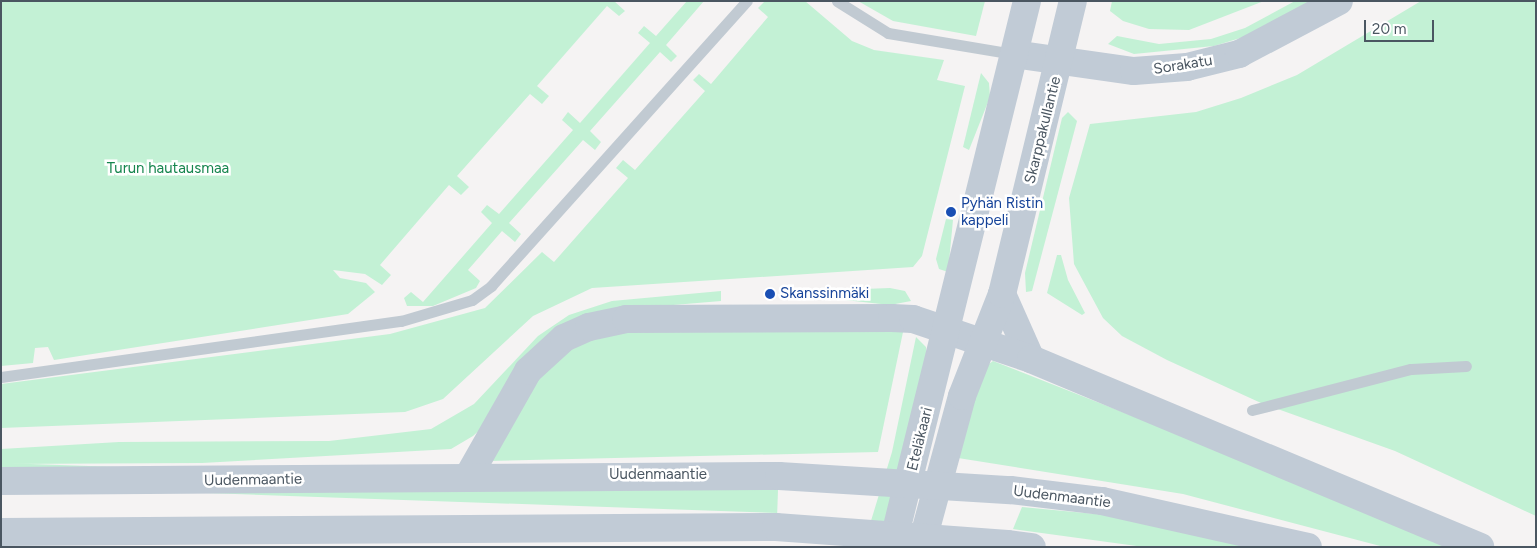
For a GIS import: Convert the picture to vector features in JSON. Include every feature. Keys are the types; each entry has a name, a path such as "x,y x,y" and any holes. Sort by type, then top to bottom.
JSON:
{"main road":[{"path":"947,330 1027,1"},
{"name":"Skarppakullantie","path":"981,343 1002,294 1060,62 1073,1"},
{"name":"Sorakatu","path":"1014,54 1134,71 1187,67 1239,54 1339,1"},
{"path":"1002,294 1031,359"},
{"path":"469,475 528,371 564,338 589,327 626,319 892,318 947,330 1031,359 1480,547"},
{"name":"Eteläkaari","path":"892,547 947,330"},
{"name":"Eteläkaari","path":"921,547 962,396 981,343"},
{"name":"Uudenmaantie","path":"1,481 469,475 779,476 1010,490 1102,501 1308,547"},
{"path":"1,532 290,539 776,527 1020,545"}],"lane":[{"path":"1,377 401,320 472,300 491,286 747,1"},
{"path":"837,1 888,32 1014,54"},
{"path":"1252,410 1411,369 1466,366"}],"green space":[{"name":"Turun hautausmaa","path":"1,1 614,1 625,11 619,16 607,6 537,86 549,96 542,104 530,94 457,176 469,187 461,195 449,185 380,265 391,275 382,285 365,274 333,270 340,278 366,283 375,292 348,314 54,360 48,347 35,348 33,363 1,366"},
{"path":"687,1 704,1 666,45 677,56 671,62 660,52 590,131 601,142 595,150 583,140 509,223 521,234 515,242 502,231 468,270 480,281 476,288 433,306 407,306 404,298 411,292 423,302 492,223 481,212 487,205 499,214 573,130 562,120 568,112 580,123 650,43 638,33 644,26 656,36"},
{"path":"765,1 805,1 852,41 874,50 944,60 937,80 965,86 922,256 913,267 592,288 533,316 443,399 405,412 1,428 1,384 390,334 485,308 542,252 554,262 628,178 616,168 623,160 635,170 705,91 693,80 699,74 711,84 768,17 758,8"},
{"path":"858,1 985,1 976,36 893,21"},
{"path":"1112,1 1264,1 1189,30 1149,29 1123,21 1110,11"},
{"path":"1295,1 1312,1 1247,36 1214,46 1134,54 1108,44 1117,36 1159,44 1211,39 1245,28"},
{"path":"1421,1 1536,1 1536,516 1395,451 1261,403 1167,360 1122,336 1103,318 1074,264 1069,198 1090,124 1196,112 1241,98 1297,75"},
{"path":"981,73 989,83 990,97 969,150 963,147"},
{"path":"1068,112 1077,121 1032,291 1026,292 1025,273 1062,118"},
{"path":"946,219 953,220 948,272 939,269 936,259"},
{"path":"1057,255 1061,255 1068,280 1085,313 1082,315 1047,293"},
{"path":"890,288 905,291 911,301 890,305 836,299 836,290"},
{"path":"721,291 721,301 614,310 473,436 451,449 202,463 1,464 1,449 119,442 329,441 431,429 474,404 538,336 569,315 612,301"},
{"path":"638,329 903,332 878,452 487,461 541,375 564,354 592,338"},
{"path":"916,337 926,347 927,357 878,547 863,547 892,452"},
{"path":"993,361 1323,491 1454,547 1384,547 1183,494 958,458 982,369"},
{"path":"1,463 778,490 777,513 1,486"},
{"path":"1022,507 1106,515 1260,547 1144,547 1013,529"}],"place":[{"name":"Pyhän Ristin kappeli","path":"951,212"},
{"name":"Skanssinmäki","path":"770,294"}]}
